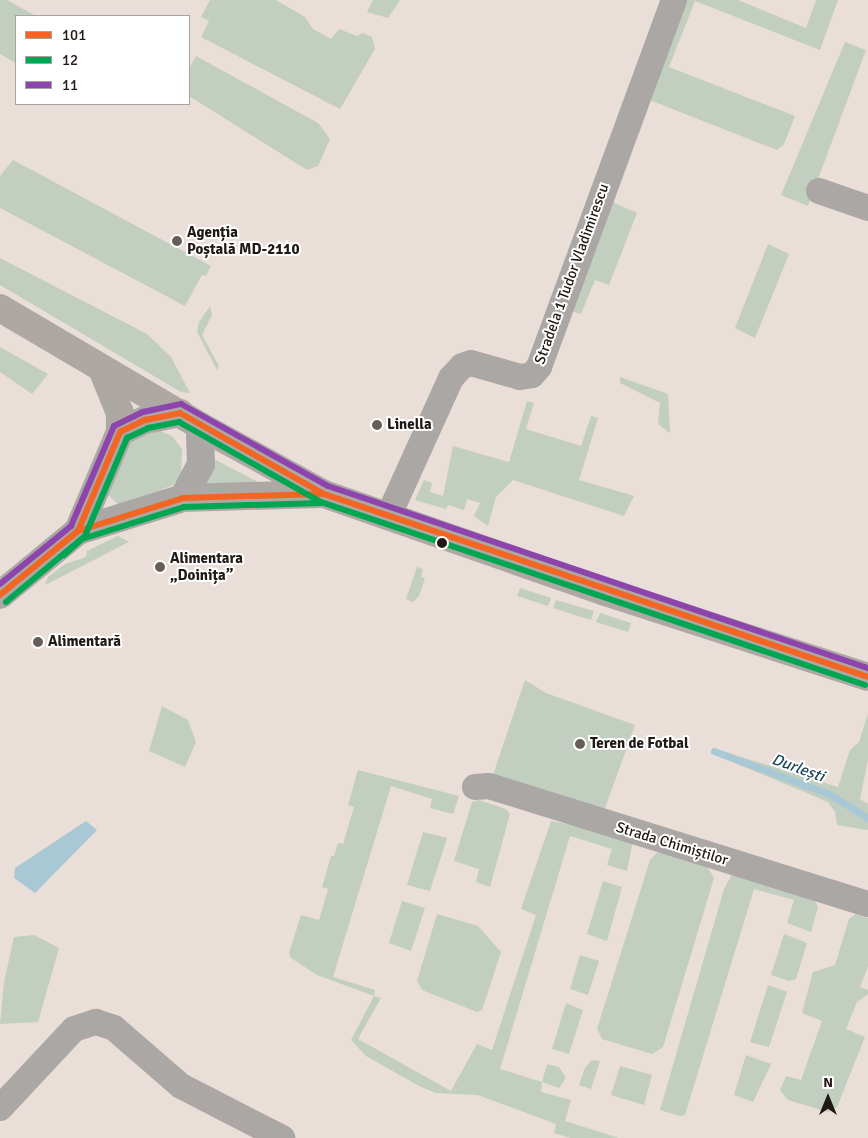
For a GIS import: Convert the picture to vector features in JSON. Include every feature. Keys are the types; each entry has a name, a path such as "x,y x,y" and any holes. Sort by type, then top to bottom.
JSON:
{"main road":[{"path":"0,308 190,420 324,494 388,518 868,677"},
{"path":"102,368 114,392 120,413 120,432"},
{"path":"183,498 324,494"}],"street":[{"name":"Stradela 1 Tudor Vladimirescu","path":"388,518 451,378 462,366 471,363 520,377 532,375 539,367 674,0"},
{"path":"819,191 868,208"},
{"path":"0,595 78,531 183,498 201,464 190,420 145,420 120,432 78,531"},
{"name":"Strada Chimiștilor","path":"475,787 489,786 868,904"},
{"path":"0,1108 74,1029 96,1022 114,1028 181,1086 282,1138"}],"green space":[{"path":"0,0 7,0 34,15 15,15 15,62 0,54"},
{"path":"210,0 276,0 305,17 313,29 331,39 339,29 357,36 363,33 372,37 375,49 340,109 201,37 209,21 201,17"},
{"path":"373,0 400,0 388,18 367,12"},
{"path":"685,0 738,0 806,28 816,0 838,0 820,50 695,1 669,67 795,116 784,144 777,150 647,99"},
{"path":"845,42 866,50 808,206 781,195"},
{"path":"196,56 318,123 330,139 318,166 307,170 190,97 190,66"},
{"path":"13,160 211,266 206,276 202,275 185,306 0,208 0,176"},
{"path":"608,200 637,213 609,285 595,280 581,314 568,310"},
{"path":"768,244 789,254 755,338 735,328"},
{"path":"0,258 147,334 171,357 190,393 181,392 0,285"},
{"path":"210,306 212,315 202,335 219,366 217,370 197,332 199,322"},
{"path":"0,347 48,374 32,394 0,372"},
{"path":"620,377 668,394 670,433 658,424 660,403 620,383"},
{"path":"527,401 534,403 526,429 581,446 591,416 598,418 579,480 634,496 624,516 513,480 496,497 488,526 474,516 480,503 467,499 464,510 448,505 446,509 415,500 424,480 432,483 430,492 443,496 453,446 509,462"},
{"path":"158,430 172,436 182,449 181,474 173,485 120,506 108,495 131,442 139,434"},
{"path":"210,457 262,484 204,489 208,479"},
{"path":"118,536 129,542 45,585 48,577 65,564 86,557 87,551"},
{"path":"417,567 423,569 421,577 425,578 419,596 413,602 406,599"},
{"path":"520,588 551,598 548,606 517,596"},
{"path":"556,600 594,611 591,620 553,608"},
{"path":"600,613 631,623 628,632 596,622"},
{"path":"525,680 546,693 635,725 604,811 493,775"},
{"path":"162,706 188,720 196,742 185,767 149,751"},
{"path":"868,714 868,760 860,799 868,804 868,830 837,825 835,812 828,802 711,753 713,748 838,787 850,750 859,742"},
{"path":"358,770 459,796 453,814 430,808 432,799 391,786 333,977 375,990 374,996 317,975 291,958 289,953 301,915 319,920 328,889 322,887 331,856 334,856 338,843 343,844 354,807 348,805"},
{"path":"479,800 506,809 510,814 490,887 476,882 479,869 454,861 472,802"},
{"path":"551,821 634,836 627,871 607,865 612,849 570,836 500,1069 542,1082 541,1092 571,1100 565,1121 619,1138 570,1138 554,1133 556,1124 478,1095 436,1093 419,1086 366,1056 351,1040 374,996 381,998 358,1039 451,1091 477,1044 492,1050 536,915 521,909"},
{"path":"423,832 447,838 430,891 407,885"},
{"path":"658,852 707,866 714,878 663,1047 652,1054 602,1039 597,1029 650,860"},
{"path":"734,871 814,899 818,907 811,932 787,923 794,900 754,889 685,1115 680,1116 660,1110 724,889"},
{"path":"603,881 622,887 607,941 587,934"},
{"path":"402,901 425,908 411,951 389,943"},
{"path":"437,914 478,926 501,952 482,1010 477,1012 422,990 417,981"},
{"path":"856,914 868,918 868,966 860,987 868,990 868,994 857,1002 846,1029 865,1037 837,1107 828,1112 788,1100 780,1090 786,1076 801,1080 822,1021 802,1013 813,972 835,965 849,919"},
{"path":"784,934 807,943 796,979 789,981 771,975"},
{"path":"34,935 59,948 38,1022 0,1024 4,982 14,937"},
{"path":"580,955 599,961 588,995 570,989"},
{"path":"768,985 787,992 769,1047 750,1042"},
{"path":"566,1003 583,1010 569,1054 552,1049"},
{"path":"746,1055 771,1064 753,1102 734,1095"},
{"path":"592,1060 600,1061 591,1089 579,1085 585,1068"},
{"path":"547,1064 559,1067 566,1078 559,1088 542,1082"},
{"path":"620,1066 652,1075 644,1105 611,1095"}],"water":[{"path":"86,821 97,830 35,893 14,878 15,868"}],"waterway":[{"name":"Durlești","path":"714,751 829,794 868,818"}],"transit line":[{"name":"11","path":"0,584 71,526 114,426 143,412 181,404 328,486 868,668"},
{"name":"101","path":"0,595 78,531 120,432 145,420 180,413 324,494 868,677"},
{"name":"12","path":"6,602 85,536 127,438 148,428 179,422 321,502 865,685"},
{"name":"101","path":"57,548 78,531 183,498 321,494"},
{"name":"12","path":"64,555 82,539 184,507 322,503"}],"place":[{"name":"Agenția Poștală MD-2110","path":"177,241"},
{"name":"Linella","path":"377,425"},
{"name":"Alimentara „Doinița”","path":"160,567"},
{"name":"Alimentară","path":"38,642"},
{"name":"Teren de Fotbal","path":"580,744"}]}
